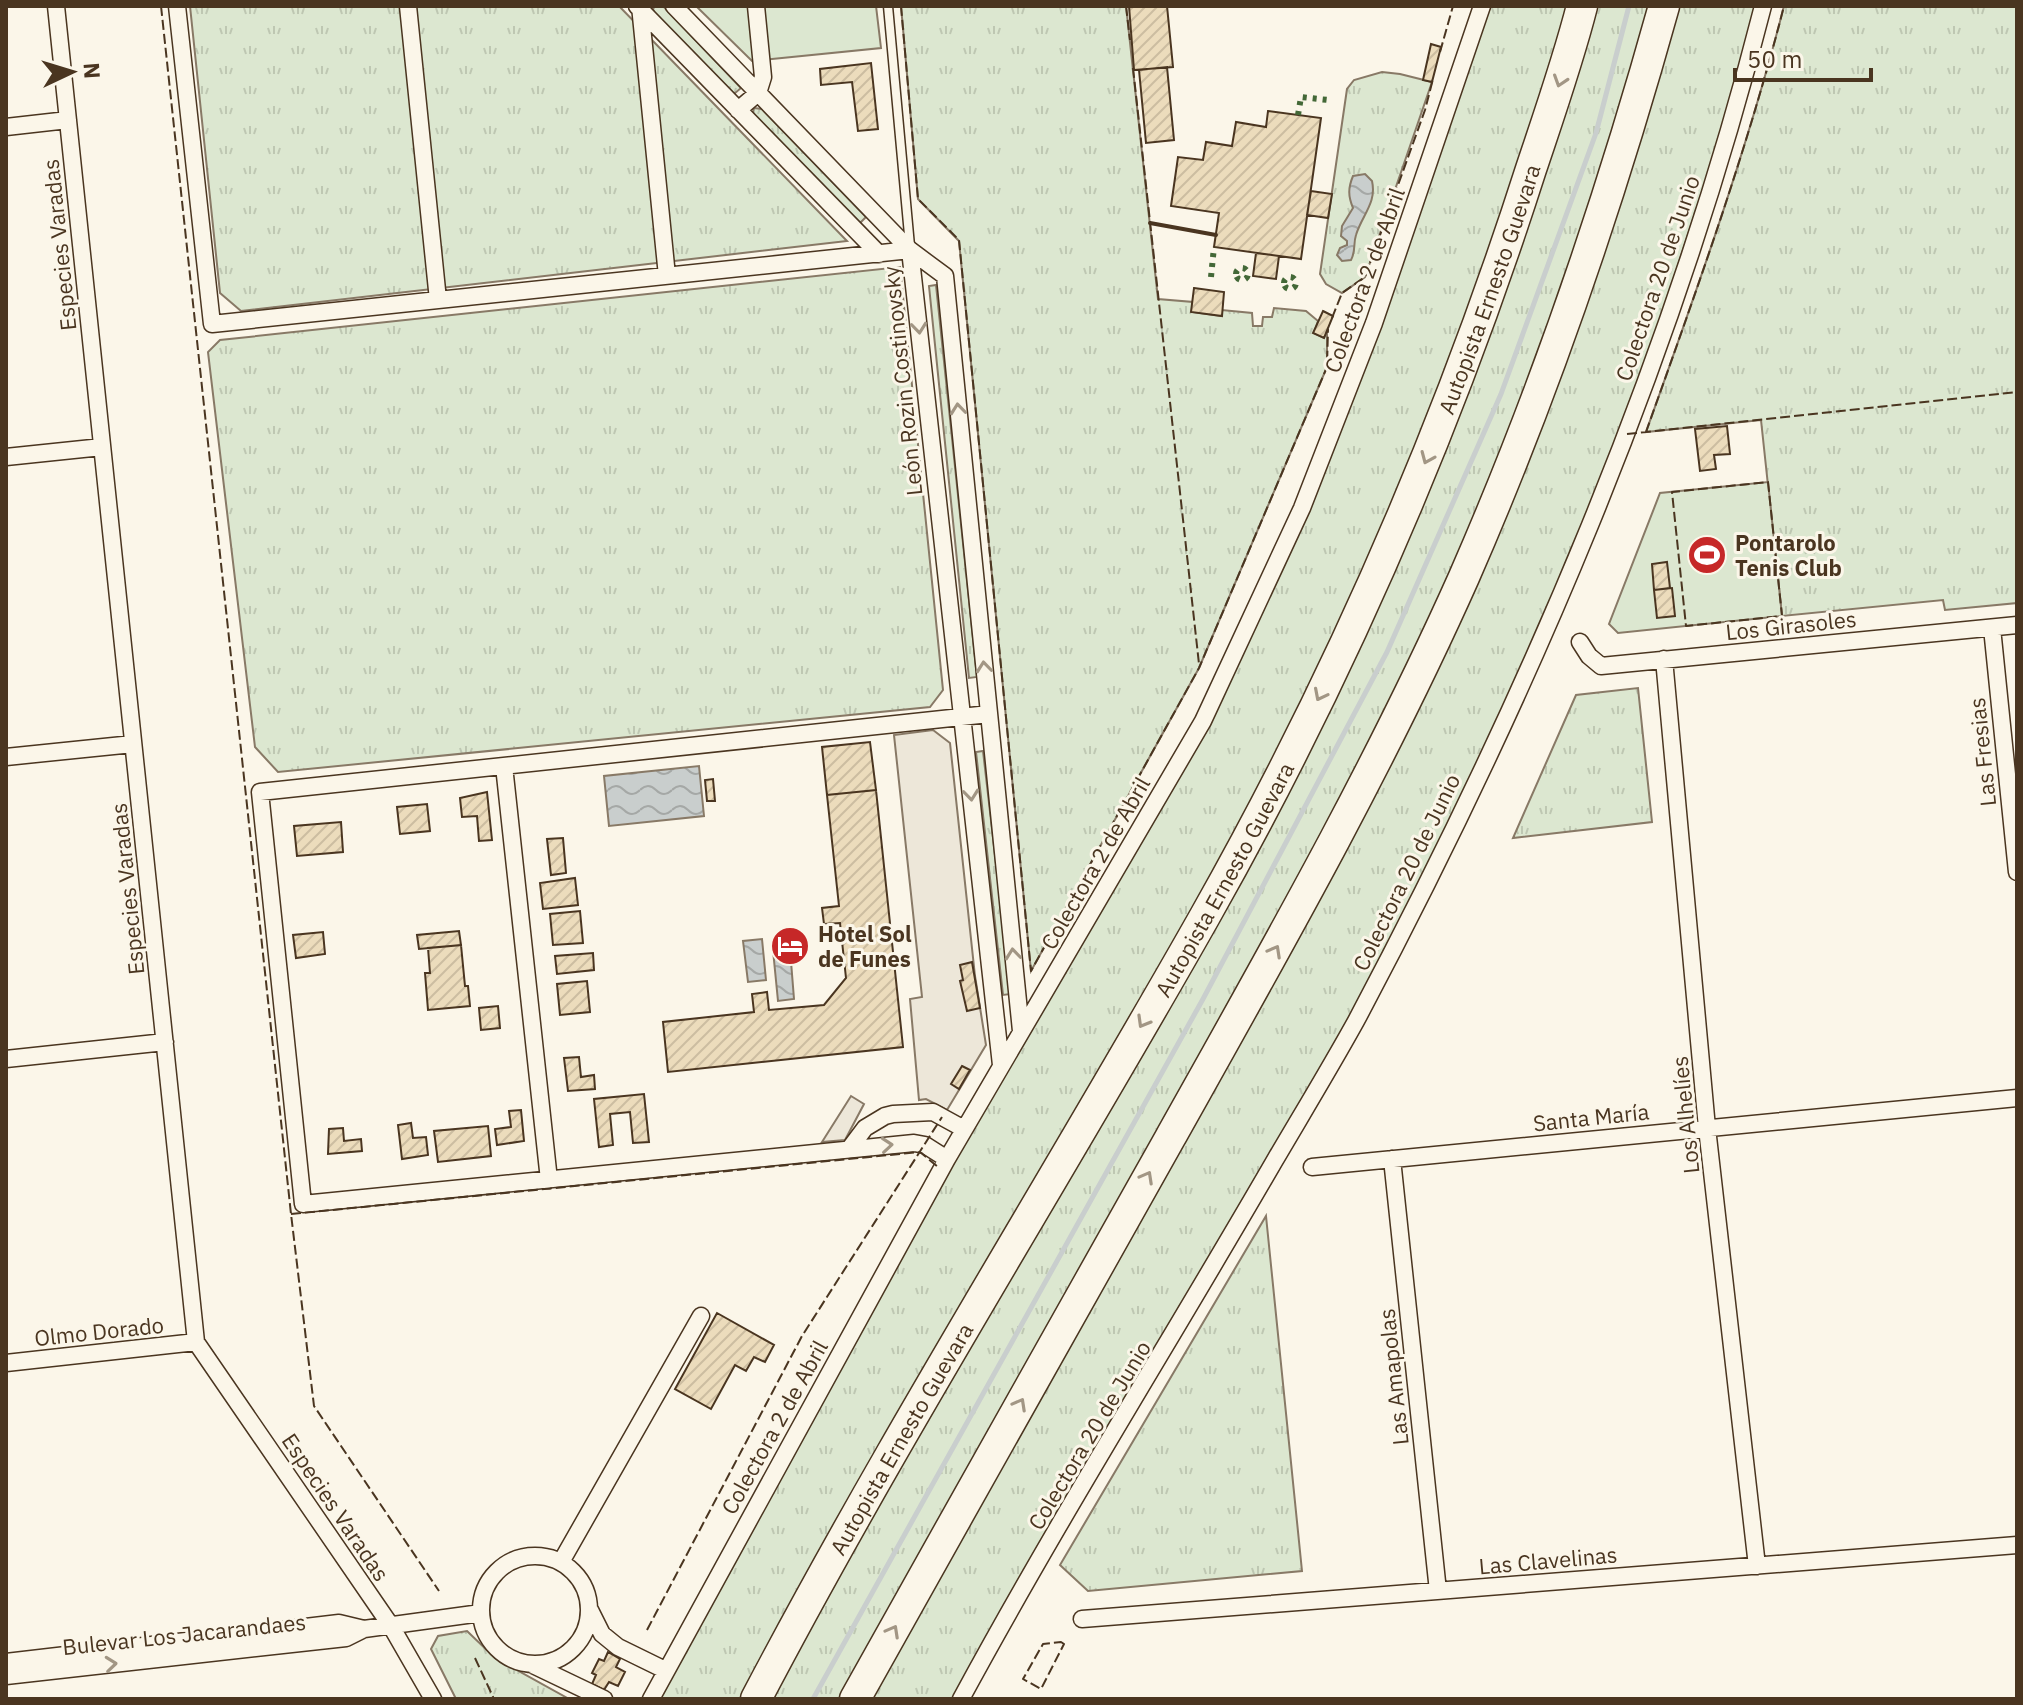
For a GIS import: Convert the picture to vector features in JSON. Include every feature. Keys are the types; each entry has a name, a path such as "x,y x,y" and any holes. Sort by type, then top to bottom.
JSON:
{"highway":[{"name":"Autopista Ernesto Guevara","path":"756,1699 828,1562 1206,914 1351,633 1433,444 1504,253 1582,6"},
{"path":"855,1699 1285,933 1371,770 1463,577 1545,378 1589,254 1664,6"}],"street":[{"name":"Especies Varadas","path":"56,6 196,1342 391,1626 433,1699"},
{"path":"177,6 212,324 910,250"},
{"path":"408,6 438,300"},
{"path":"639,6 667,276"},
{"path":"639,6 879,254"},
{"path":"674,6 910,250"},
{"path":"738,110 758,93 763,77 756,6"},
{"name":"Colectora 2 de Abril","path":"651,1699 947,1159 1203,721 1302,508 1374,323 1482,6"},
{"name":"Colectora 20 de Junio","path":"961,1699 1004,1620 1355,1023 1524,681 1602,497 1679,285 1717,171 1763,6"},
{"path":"6,127 68,120"},
{"name":"León Rozin Costinovsky","path":"910,250 945,276 1021,1031"},
{"name":"León Rozin Costinovsky","path":"910,250 1001,1065"},
{"path":"6,457 102,447"},
{"name":"Los Girasoles","path":"1580,642 1589,656 1601,666 2017,625"},
{"name":"Las Fresias","path":"1992,628 2017,872"},
{"name":"Los Alhelíes","path":"1664,659 1707,1128 1757,1566"},
{"path":"947,1159 920,1143 303,1204 260,792 989,714"},
{"path":"6,757 133,744"},
{"path":"504,766 549,1180"},
{"path":"6,1059 165,1042"},
{"name":"Santa María","path":"1312,1167 2017,1098"},
{"path":"850,1148 865,1128 885,1116 933,1112 964,1129"},
{"name":"Las Amapolas","path":"1392,1159 1438,1591"},
{"path":"561,1562 701,1316"},
{"name":"Olmo Dorado","path":"6,1363 196,1342"},
{"name":"Las Clavelinas","path":"1082,1619 2017,1545"},
{"path":"604,1699 531,1664 513,1660 496,1648 485,1632 481,1613 482,1596 488,1581 506,1564 529,1555 546,1556 561,1562 582,1582 590,1610 602,1634 618,1647 665,1670"},
{"path":"531,1664 549,1663 578,1644 587,1628 590,1610"},
{"name":"Bulevar Los Jacarandaes","path":"6,1662 339,1623 364,1629 481,1613"},
{"name":"Bulevar Los Jacarandaes","path":"6,1676 346,1638 364,1629"}],"lane":[{"path":"888,6 910,250"}],"green space":[{"path":"190,6 619,6 847,241 241,311 220,293"},
{"path":"655,6 663,6 741,88 734,94 655,14"},
{"path":"696,6 876,6 881,48 752,61"},
{"path":"901,6 1126,6 1158,299 1193,302 1192,312 1221,316 1222,310 1252,313 1253,326 1262,326 1263,317 1272,317 1274,308 1306,311 1318,321 1314,333 1324,338 1327,331 1327,367 1199,668 1031,971 959,241 918,199"},
{"path":"1482,6 1763,6 1602,497 1355,1023 961,1699 651,1699 1203,721 1302,508"},
{"path":"1784,6 2017,6 2017,603 1945,610 1943,600 1782,616 1761,420 1646,432 1737,168"},
{"path":"1382,72 1432,82 1365,277 1342,293 1326,284 1320,274 1347,89 1354,80"},
{"path":"754,108 762,109 866,217 859,224 752,115"},
{"path":"900,267 943,690 930,707 278,772 255,747 208,352 220,340"},
{"path":"936,285 977,677 969,678 929,286"},
{"name":"Pontarolo Tenis Club","path":"1768,482 1782,616 1618,633 1609,624 1660,493"},
{"path":"1638,688 1652,822 1513,838 1576,695"},
{"path":"983,751 1011,994 1003,995 976,752"},
{"path":"1266,1216 1302,1571 1088,1591 1060,1565"},
{"path":"467,1631 495,1658 569,1699 456,1699 431,1649 438,1636"}],"shaded area":[{"path":"933,730 950,743 975,976 986,1045 947,1110 926,1099 919,1100 910,999 922,997 894,735"},
{"path":"851,1096 864,1104 845,1140 822,1142"}],"water":[{"path":"1365,174 1372,181 1371,202 1356,235 1351,260 1342,261 1337,255 1340,248 1347,245 1341,236 1342,226 1353,208 1349,196 1350,184 1353,176"},
{"path":"699,766 704,816 609,826 604,776"},
{"path":"762,939 766,980 748,982 743,941"},
{"path":"790,949 794,999 778,1001 773,950"}],"building":[{"path":"1129,6 1167,6 1173,67 1134,70"},
{"path":"1431,44 1441,47 1432,82 1423,80"},
{"path":"871,63 878,129 858,131 852,82 821,85 820,69"},
{"path":"1167,67 1174,140 1146,143 1139,70"},
{"path":"1268,111 1321,118 1301,259 1214,247 1219,213 1171,206 1178,157 1203,160 1206,142 1232,146 1236,122 1266,127"},
{"path":"1311,191 1332,194 1328,218 1307,215"},
{"path":"1256,253 1279,256 1276,279 1253,276"},
{"path":"1194,288 1224,292 1222,316 1191,312"},
{"path":"1323,311 1333,316 1324,338 1313,333"},
{"path":"1727,426 1730,454 1714,455 1716,469 1700,471 1695,429"},
{"path":"1667,562 1670,588 1654,590 1652,564"},
{"path":"1672,588 1675,616 1657,618 1654,590"},
{"path":"870,742 876,790 827,795 822,747"},
{"path":"713,779 715,801 707,801 705,780"},
{"path":"876,790 903,1047 668,1072 663,1022 754,1012 752,994 767,992 769,1010 824,1005 846,978 840,923 824,924 822,908 839,906 827,795"},
{"path":"487,792 492,840 479,841 477,816 462,817 460,798"},
{"path":"427,804 430,831 400,834 397,807"},
{"path":"341,822 343,852 297,856 294,826"},
{"path":"563,838 566,873 551,875 547,839"},
{"path":"575,878 578,905 543,909 540,883"},
{"path":"580,911 583,943 553,945 550,914"},
{"path":"459,931 461,945 419,949 417,935"},
{"path":"323,932 325,954 296,958 293,935"},
{"path":"461,945 470,1006 428,1010 425,973 430,973 428,948"},
{"path":"593,953 594,970 557,974 555,956"},
{"path":"972,962 980,1008 967,1011 960,981 963,980 960,965"},
{"path":"587,981 590,1012 560,1015 557,984"},
{"path":"498,1006 500,1028 481,1030 479,1008"},
{"path":"579,1057 581,1077 594,1075 595,1089 568,1091 564,1058"},
{"path":"962,1066 970,1070 959,1089 951,1084"},
{"path":"644,1094 649,1142 633,1143 630,1112 610,1114 613,1145 599,1147 594,1099"},
{"path":"521,1110 524,1141 497,1145 495,1129 511,1127 509,1111"},
{"path":"411,1123 413,1138 426,1137 428,1155 402,1159 398,1125"},
{"path":"488,1126 491,1156 438,1162 434,1131"},
{"path":"343,1128 344,1141 361,1139 362,1151 328,1154 329,1129"},
{"path":"717,1313 774,1345 765,1362 754,1357 746,1371 735,1365 711,1409 675,1389"},
{"path":"608,1652 620,1659 616,1667 625,1672 618,1686 609,1682 604,1690 592,1684 596,1675 592,1673 599,1659 604,1661"}],"waterway":[{"path":"813,1699 1203,999 1387,652 1501,394 1596,133 1629,6"}],"hedge":[{"path":"1298,115 1301,97 1328,100"},
{"path":"1211,277 1214,247"},
{"path":"1242,268 1248,274 1242,280 1236,274 1242,268"},
{"path":"1290,277 1296,283 1290,289 1284,283 1290,277"}],"fence":[{"path":"161,6 314,1406 439,1591"},
{"path":"901,6 918,199 959,240 1031,971 1199,668 1327,367 1328,329"},
{"path":"1126,6 1130,40"},
{"path":"1440,52 1453,6"},
{"path":"1646,432 1737,168 1784,6"},
{"path":"1133,68 1199,664"},
{"path":"1332,318 1342,293 1365,277 1425,110 1433,79"},
{"path":"1627,434 2017,392"},
{"path":"1768,482 1782,616 1686,626 1672,492 1768,482"},
{"path":"647,1630 802,1336 942,1117"},
{"path":"291,1214 920,1152 938,1167"},
{"path":"1061,1642 1064,1644 1041,1689 1023,1679 1043,1644 1061,1642"},
{"path":"475,1658 494,1699"}],"wall":[{"path":"1150,223 1216,235"}],"place":[{"name":"Pontarolo Tenis Club","path":"1707,555"},
{"name":"Hotel Sol de Funes","path":"790,946"}]}
